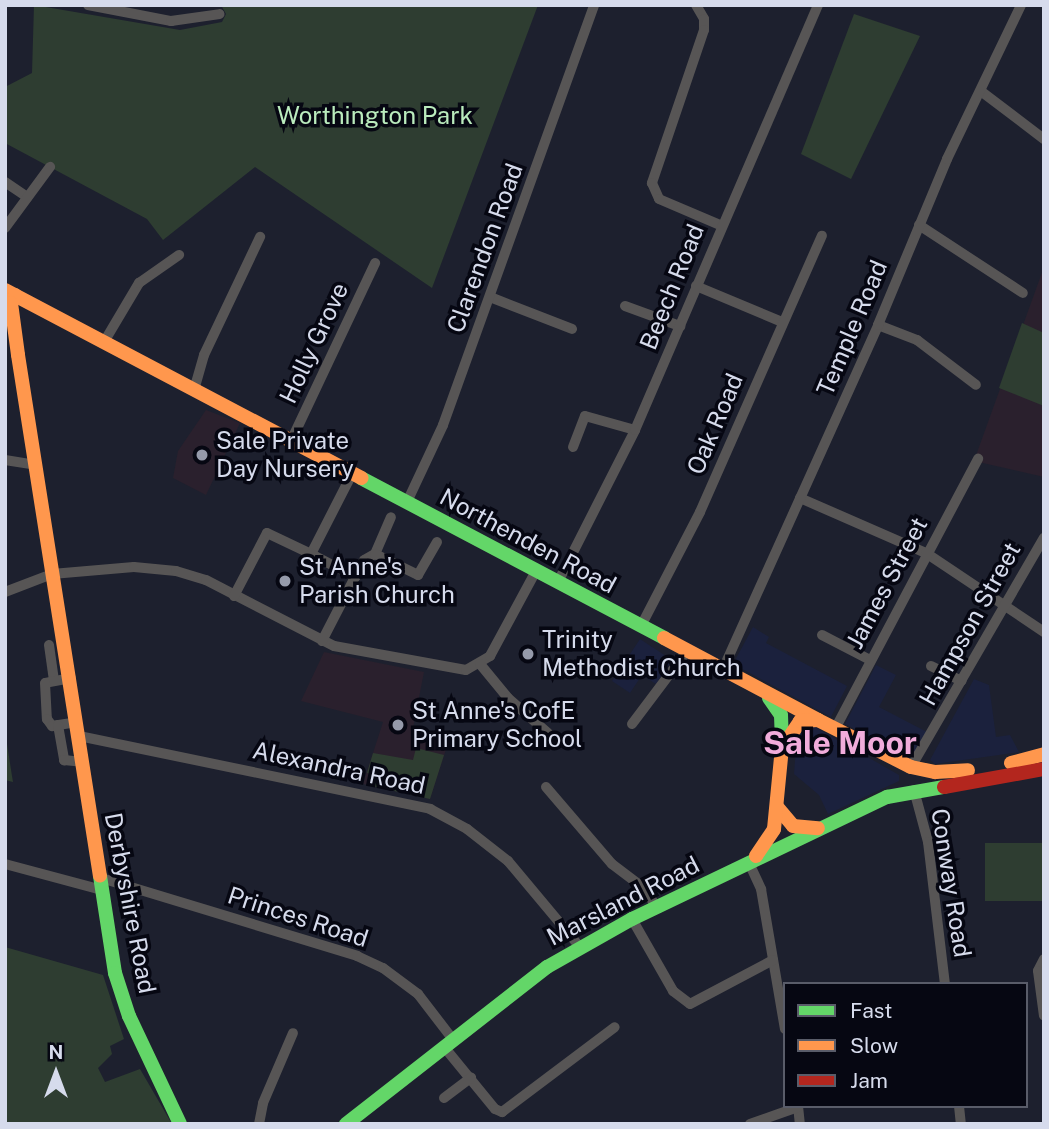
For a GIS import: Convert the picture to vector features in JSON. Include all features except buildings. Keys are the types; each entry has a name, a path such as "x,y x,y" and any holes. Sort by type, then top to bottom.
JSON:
{"main road":[{"name":"Northenden Road","path":"10,292 765,693 911,767 958,771 1044,754"},
{"name":"Derbyshire Road","path":"10,292 52,574 55,651 71,678 101,884 123,999 180,1124"},
{"path":"749,863 769,842 778,808 781,715 765,693"},
{"path":"782,748 800,721 818,720"},
{"path":"914,789 1044,768"},
{"name":"Marsland Road","path":"346,1124 579,946 824,827 914,789"},
{"path":"778,808 802,830 824,827"}],"street":[{"path":"88,5 172,20 220,14"},
{"name":"Clarendon Road","path":"407,502 443,425 594,5"},
{"path":"696,5 704,19 704,30 652,183 659,199 720,225"},
{"name":"Beech Road","path":"558,582 635,430 720,225 818,5"},
{"name":"Temple Road","path":"723,669 878,325 919,225 1021,5"},
{"path":"982,92 1044,139"},
{"path":"5,228 50,167"},
{"path":"5,182 27,197"},
{"path":"919,225 1023,293"},
{"name":"Oak Road","path":"641,626 699,512 822,236"},
{"path":"194,390 204,355 260,237"},
{"path":"104,342 139,283 179,255"},
{"name":"Holly Grove","path":"291,441 375,263"},
{"path":"696,286 782,322"},
{"path":"490,297 572,329"},
{"path":"625,306 680,326"},
{"path":"878,325 917,340 976,385"},
{"path":"573,447 585,416 635,430"},
{"name":"James Street","path":"835,729 978,459"},
{"path":"5,460 36,465"},
{"path":"311,554 352,474"},
{"path":"800,498 926,553 1044,632"},
{"path":"322,641 364,560 375,554 390,517"},
{"path":"234,596 267,533 355,577"},
{"name":"Hampson Street","path":"911,767 1004,604 1040,550 1044,538"},
{"path":"375,554 418,575 437,542"},
{"path":"5,592 52,574 155,568 190,575 322,641 452,670 480,664 498,644 536,570"},
{"path":"822,635 870,660"},
{"path":"632,724 687,650"},
{"name":"Derbyshire Road","path":"55,651 54,680 43,687 49,724 58,725 64,760 82,762"},
{"path":"480,664 508,698 548,733"},
{"path":"931,666 959,686"},
{"path":"54,680 71,678"},
{"path":"58,725 78,729"},
{"name":"Alexandra Road","path":"78,729 430,809 467,829 508,862 579,946"},
{"path":"546,787 612,864 645,889 657,908"},
{"name":"Conway Road","path":"914,789 928,842 945,982"},
{"path":"749,863 761,889 783,1018"},
{"name":"Princes Road","path":"5,864 101,884 366,960 418,995 471,1078 495,1109 507,1110 615,1027"},
{"path":"632,919 673,991 690,1004 773,960"},
{"path":"1044,959 1038,971 1044,1016"},
{"path":"259,1124 263,1103 293,1033"},
{"path":"444,1098 471,1078"},
{"path":"750,1124 793,1108"}],"shaded area":[{"path":"1044,267 1044,477 974,461"},
{"name":"Sale Private Day Nursery","path":"206,410 240,423 206,495 173,478 178,451"},
{"path":"753,627 769,637 766,643 847,686 831,717 733,664"},
{"path":"640,639 672,660 656,684 642,675 630,693 612,681"},
{"name":"St Anne's CofE Primary School","path":"324,652 424,672 413,728 450,737 430,799 363,784 383,722 301,701"},
{"path":"876,665 896,675 879,707 927,732 913,759 845,724"},
{"path":"974,679 989,685 996,737 1010,735 1019,752 935,764 930,760"},
{"path":"808,723 899,775 899,781 828,814 819,795 794,774 797,733"}],"green space":[{"name":"Worthington Park","path":"34,5 180,30 222,22 226,14 221,5 538,5 432,288 255,167 163,240 147,219 5,143 5,87 32,73"},
{"path":"854,14 920,36 851,179 801,154"},
{"path":"1022,323 1044,333 1044,406 999,388"},
{"path":"5,731 12,776 13,782 5,780"},
{"path":"416,748 444,755 430,799 372,786 374,775 367,773 373,753 413,760"},
{"path":"985,843 1044,843 1044,901 985,901"},
{"path":"5,947 103,975 124,1039 110,1046 112,1054 98,1068 105,1082 140,1069 172,1124 5,1124"}],"traffic: fast":[{"path":"361,478 664,638"},
{"path":"769,698 781,715 782,748"},
{"path":"346,1124 547,967 632,919 887,797 944,787"},
{"path":"100,876 115,973 129,1016 180,1124"}],"traffic: slow":[{"path":"5,290 361,478"},
{"path":"15,295 11,303 18,355 100,876"},
{"path":"664,638 818,720"},
{"path":"756,856 774,829 782,748 800,721 818,720 911,767 935,772 968,770"},
{"path":"1011,763 1044,754"},
{"path":"778,808 793,826 818,828"}],"traffic: jam":[{"path":"944,787 1044,769"}],"place":[{"name":"Sale Private Day Nursery","path":"202,455"},
{"name":"St Anne's Parish Church","path":"285,581"},
{"name":"Trinity Methodist Church","path":"528,654"},
{"name":"St Anne's CofE Primary School","path":"398,725"}],"district":[{"name":"Sale Moor","path":"840,743"}]}
